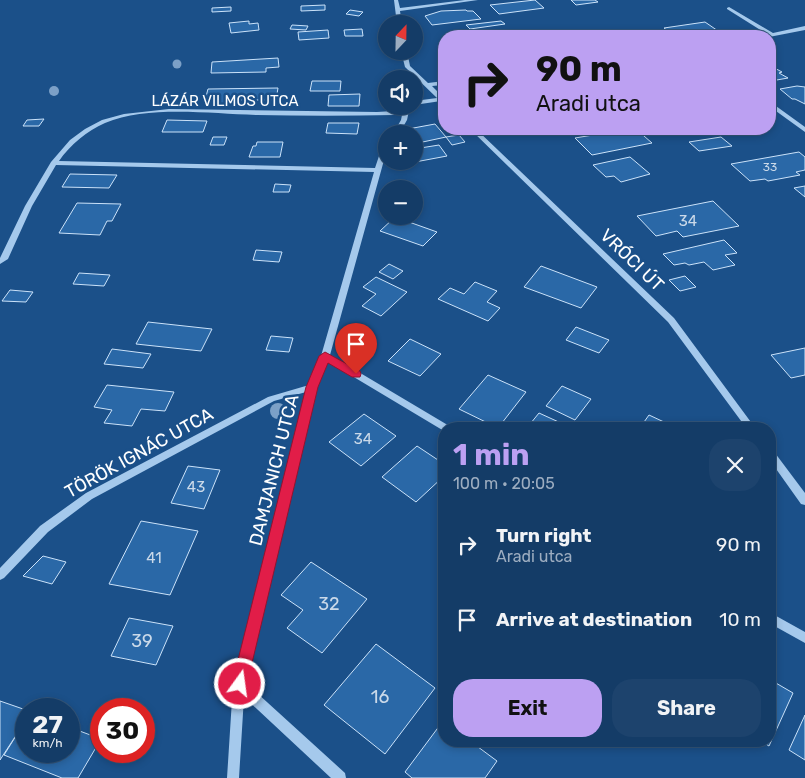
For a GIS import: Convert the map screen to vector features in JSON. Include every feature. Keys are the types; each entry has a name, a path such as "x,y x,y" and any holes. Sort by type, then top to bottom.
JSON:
{"street":[{"path":"396,0 399,15"},
{"path":"398,10 476,0"},
{"path":"729,8 760,30"},
{"path":"776,34 805,28"},
{"path":"423,82 438,95"},
{"path":"427,85 438,84"},
{"path":"423,102 438,101"},
{"path":"776,109 805,130"},
{"name":"LÁZÁR VILMOS UTCA","path":"0,262 4,259 42,179 53,163 86,131 96,125 131,114 170,111 378,114"},
{"name":"VRÓCI ÚT","path":"479,135 671,320 747,422"},
{"path":"53,163 378,170"},
{"name":"DAMJANICH UTCA","path":"233,778 240,684 312,387 325,356 378,170"},
{"path":"325,356 438,423"},
{"name":"TÖRÖK IGNÁC UTCA","path":"0,575 44,529 90,496 271,399 312,387"},
{"path":"776,462 805,501"},
{"path":"776,621 805,638"},
{"path":"240,684 340,778"}],"building":[{"path":"535,0 544,8 499,14 490,5"},
{"path":"571,0 595,0 598,2 576,5"},
{"path":"325,5 325,10 301,11 301,6"},
{"path":"231,7 231,11 212,12 212,8"},
{"path":"350,10 363,12 359,16 346,14"},
{"path":"441,11 473,11 481,19 432,25 425,16"},
{"path":"249,21 249,24 258,23 259,30 231,33 229,23"},
{"path":"501,21 505,24 470,29 466,25"},
{"path":"705,22 717,30 667,30 664,28"},
{"path":"292,25 308,26 306,30 290,29"},
{"path":"362,29 363,36 345,36 344,30"},
{"path":"328,30 329,38 299,40 298,32"},
{"path":"278,58 279,67 266,68 266,72 211,73 212,62"},
{"path":"776,69 782,72 779,73 788,78 776,80"},
{"path":"312,81 341,81 340,91 310,91"},
{"path":"797,86 805,87 805,104 792,99 780,89"},
{"path":"278,88 276,100 239,100 239,103 207,104 209,100 205,100 208,89"},
{"path":"360,94 359,106 328,106 329,95"},
{"path":"44,119 39,126 23,126 27,120"},
{"path":"167,120 207,121 203,132 162,132"},
{"path":"328,123 359,123 357,134 326,133"},
{"path":"435,124 438,128 438,135 444,135 446,137 423,142 423,126"},
{"path":"459,135 465,142 452,145 446,137"},
{"path":"593,135 643,135 652,143 592,155 575,138"},
{"path":"213,137 227,137 224,145 210,145"},
{"path":"721,137 732,146 699,151 689,142"},
{"path":"257,142 283,142 280,157 249,157 253,146 256,146"},
{"path":"439,145 447,156 423,160 423,148"},
{"path":"799,152 805,157 805,170 796,172 800,175 768,181 765,179 750,181 731,164"},
{"path":"630,157 650,174 621,182 614,176 606,177 593,165"},
{"path":"70,174 117,175 109,188 62,187"},
{"path":"275,184 291,185 289,192 273,192"},
{"path":"805,186 805,197 794,188"},
{"path":"713,201 739,226 683,237 677,231 656,236 637,216"},
{"path":"77,203 121,204 112,221 107,221 100,235 59,233"},
{"path":"386,225 417,225 437,232 423,246 380,231"},
{"path":"724,240 737,253 725,255 735,265 713,270 704,262 674,265 663,254"},
{"path":"256,250 282,252 279,262 253,260"},
{"path":"389,264 403,271 393,279 379,272"},
{"path":"541,266 597,287 581,308 524,287"},
{"path":"79,273 110,275 104,286 73,284"},
{"path":"685,276 696,287 680,291 669,280"},
{"path":"376,277 407,292 381,316 362,306 376,294 363,287"},
{"path":"475,282 497,291 487,302 500,308 488,321 438,299 450,288 464,294"},
{"path":"10,290 33,292 26,302 2,301"},
{"path":"148,322 212,329 201,351 136,344"},
{"path":"576,327 609,340 599,353 566,340"},
{"path":"271,336 293,338 289,352 266,350"},
{"path":"410,339 441,354 420,376 388,361"},
{"path":"805,348 805,375 791,378 771,355"},
{"path":"112,349 151,354 143,368 104,364"},
{"path":"488,375 526,392 503,422 486,422 459,409"},
{"path":"107,385 174,392 165,411 141,409 132,426 104,423 112,410 94,407"},
{"path":"562,386 591,399 575,420 546,406"},
{"path":"539,413 559,422 532,422"},
{"path":"364,414 396,436 361,466 329,442"},
{"path":"649,415 664,422 644,422"},
{"path":"417,446 438,460 438,482 416,502 382,477"},
{"path":"188,466 220,470 204,509 171,503"},
{"path":"141,521 198,531 170,595 109,584"},
{"path":"43,556 66,562 52,584 23,576"},
{"path":"311,562 367,599 322,653 287,628 303,610 281,595"},
{"path":"129,618 173,626 156,665 111,656"},
{"path":"376,644 435,688 385,754 324,705"},
{"path":"776,683 793,693 776,731"},
{"path":"0,701 15,706 15,737 0,760"},
{"path":"805,715 805,760 789,750"},
{"path":"438,728 438,747 478,747 497,761 485,778 412,778 405,772"},
{"path":"80,731 90,735 90,758 78,778 62,778 24,763 80,763"},
{"path":"15,738 15,759 4,755"}],"route":[{"path":"240,684 312,387 325,356 356,374"}]}
